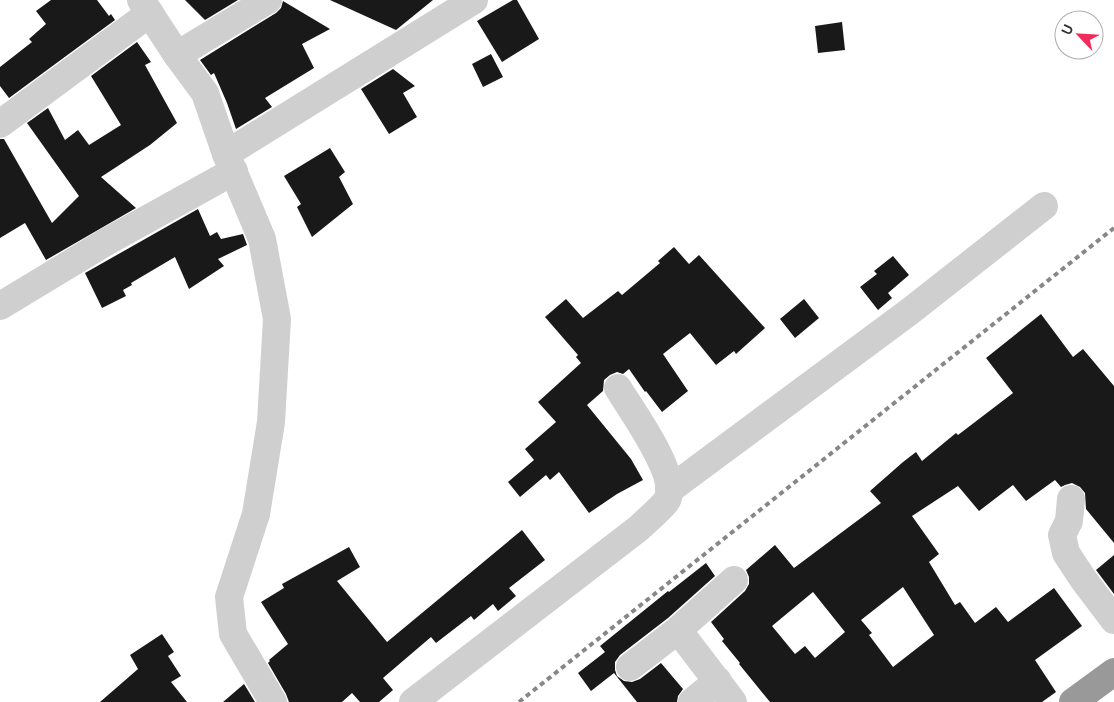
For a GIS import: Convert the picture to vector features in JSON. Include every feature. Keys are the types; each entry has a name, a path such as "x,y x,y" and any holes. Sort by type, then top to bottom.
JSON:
{"highway":[{"path":"1073,702 1114,672"}],"street":[{"path":"177,55 268,0"},
{"path":"0,306 106,242 230,162 474,0"},
{"path":"0,124 146,7 204,92 230,162 262,239 277,319 271,422 256,514 229,597 233,634 273,702"},
{"path":"669,490 909,312 1044,206"},
{"path":"413,702 639,528 667,500 669,490 667,475 660,457 618,388"},
{"path":"1071,500 1069,521 1062,535 1066,553 1114,620"},
{"path":"630,667 678,630 734,580"},
{"path":"678,630 726,692 692,702"}],"building":[{"path":"51,0 97,0 109,16 111,14 115,20 9,98 0,86 0,67 32,42 29,39 46,24 36,11"},
{"path":"185,0 238,0 205,20"},
{"path":"330,0 433,0 396,30"},
{"path":"513,0 517,0 539,39 502,62 477,21"},
{"path":"283,1 330,29 302,44 314,68 265,98 272,107 236,129 214,73 211,75 200,60 276,13 281,8"},
{"path":"842,22 845,50 818,53 815,26"},
{"path":"137,42 151,62 145,65 177,123 150,145 101,177 136,208 46,260 25,223 0,238 0,139 4,139 52,223 79,196 27,123 48,108 65,140 78,130 89,145 121,125 91,76"},
{"path":"491,54 503,77 483,87 472,64"},
{"path":"393,69 415,86 403,93 417,117 389,134 361,89"},
{"path":"330,148 345,172 339,177 353,204 312,237 297,207 301,204 284,176"},
{"path":"198,209 210,236 217,232 221,239 243,234 247,245 218,259 224,266 189,289 175,257 131,283 132,285 123,290 126,296 102,308 85,273"},
{"path":"674,247 689,264 699,255 765,328 736,354 734,351 716,365 690,333 663,354 688,391 662,412 629,369 623,374 617,372 610,375 604,380 603,391 587,405 631,459 643,480 617,494 589,513 559,472 550,480 546,475 520,497 508,482 534,460 525,449 556,422 538,402 581,363 576,357 578,355 545,317 566,299 583,318 618,291 622,295 660,263 658,261"},
{"path":"893,256 909,275 888,293 892,298 878,310 860,287 877,274 874,271"},
{"path":"804,299 819,318 795,338 780,319"},
{"path":"1041,314 1073,357 1083,349 1114,386 1114,543 1086,509 1085,493 1080,487 1072,483 1061,487 1055,480 1026,501 1013,485 979,511 958,486 912,516 939,554 929,562 955,605 960,602 975,623 996,607 1008,622 1054,588 1082,626 1035,660 1056,692 1042,702 770,702 722,641 724,639 711,622 745,591 749,584 746,570 775,545 794,568 881,503 870,491 903,462 916,452 922,461 956,433 958,435 1013,393 986,358","holes":["903,587 934,635 893,667 869,635 872,633 861,620","813,592 845,632 815,658 805,646 795,654 772,626"]},
{"path":"522,530 545,560 509,588 516,596 498,611 493,604 474,620 471,616 436,643 431,637 383,678 393,690 379,702 360,702 352,693 342,702 289,702 268,663 288,644 261,602 284,588 282,584 349,547 360,567 337,581 387,642"},
{"path":"1114,555 1114,594 1096,570"},
{"path":"706,563 715,576 668,618 620,655 615,662 617,676 624,681 632,682 640,679 661,663 683,689 678,696 677,702 637,702 614,673 591,691 578,673 605,652 600,646"},
{"path":"162,634 174,652 168,656 181,676 171,682 187,702 100,702 138,669 130,655"},
{"path":"244,684 255,702 223,702"}],"railway":[{"path":"519,702 1114,228"}]}
